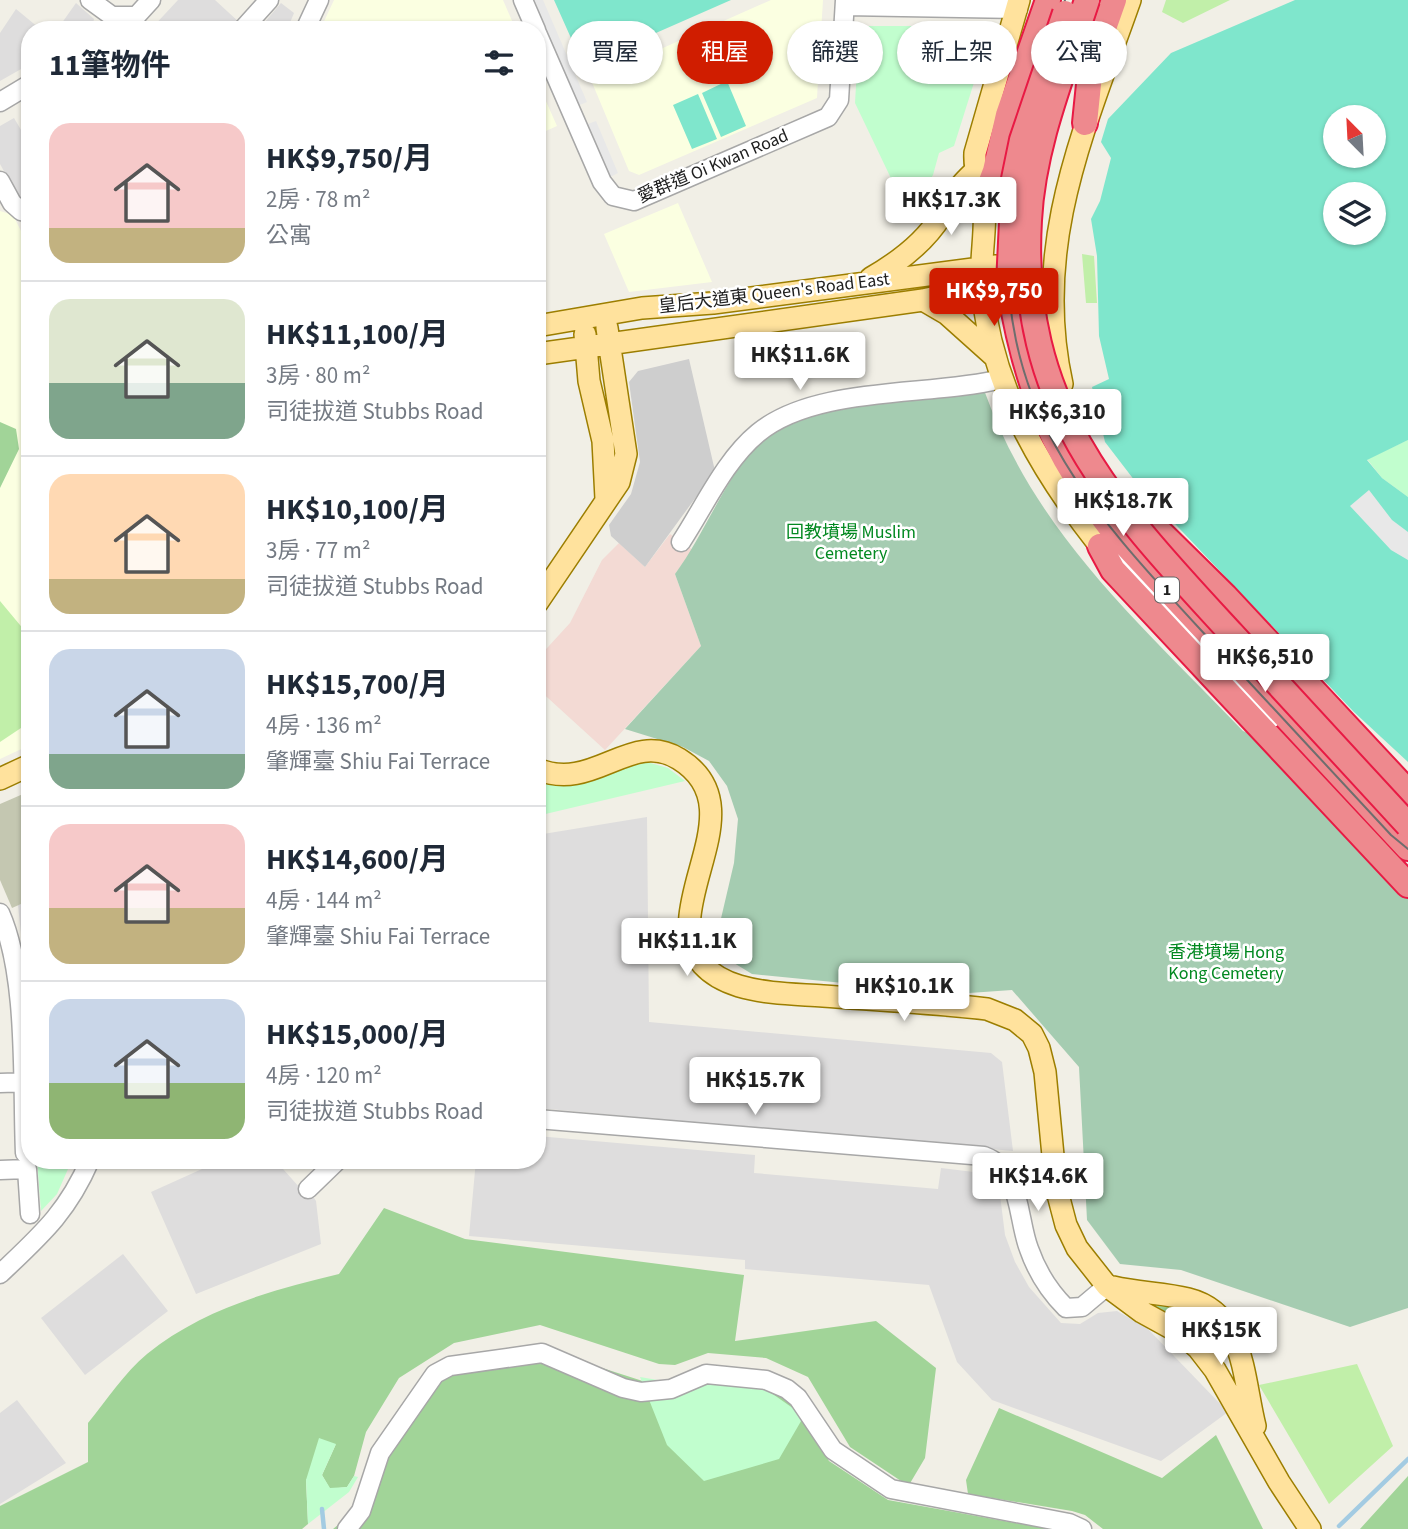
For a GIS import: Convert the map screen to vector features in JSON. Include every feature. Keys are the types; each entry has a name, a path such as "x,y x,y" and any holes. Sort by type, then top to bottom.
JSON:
{"highway":[{"path":"984,200 995,171 1008,115 1048,0"},
{"name":"1","path":"1070,0 1023,140 1014,179 1009,255 1009,284 1022,356 1048,428 1071,474 1112,531 1408,848"},
{"name":"1","path":"1088,0 1043,137 1029,218 1029,274 1036,328 1059,407 1084,456 1132,525 1408,825"},
{"path":"1107,21 1114,0"},
{"path":"1056,99 1071,84"},
{"path":"1085,123 1089,84"},
{"path":"1128,509 1162,534 1224,596 1408,792"},
{"path":"1100,546 1113,570 1408,885"}],"main road":[{"path":"1029,261 1036,186 1056,99 1088,0"},
{"path":"1128,509 1078,433 1066,402 1052,321 1054,258 1062,202 1085,123 1130,0"},
{"path":"1019,4 975,152 974,172 984,200 982,277 995,357 1013,411 1033,450 1100,546"},
{"path":"860,284 895,265 907,254 941,218 954,190 974,172"},
{"name":"皇后大道東 Queen's Road East","path":"546,352 923,300 1029,261 1054,258"},
{"name":"皇后大道東 Queen's Road East","path":"546,325 642,307 713,303 860,284 982,277"},
{"path":"923,300 947,314 995,357"},
{"path":"546,589 619,482 626,454 608,342 594,317"},
{"path":"594,317 586,345 589,381 603,441 606,499"},
{"path":"546,771 560,775 578,774 599,769 630,754 647,751 668,754 692,771 707,798 711,819 709,840 690,912 690,936 702,963 726,982 783,993 987,1009 1009,1017 1027,1029 1036,1041 1043,1061 1053,1170 1061,1211 1077,1248 1107,1286 1142,1312 1182,1334 1205,1356 1259,1442 1279,1482 1310,1529"},
{"path":"0,779 21,769"},
{"path":"1107,1286 1191,1299 1214,1312 1231,1329 1239,1348 1259,1442"},
{"path":"1205,1356 1215,1358 1226,1353 1231,1343 1231,1329"}],"street":[{"path":"90,0 112,16 137,16"},
{"path":"132,21 151,0"},
{"path":"250,21 269,0"},
{"path":"309,21 319,0"},
{"name":"愛群道 Oi Kwan Road","path":"523,0 532,21"},
{"path":"845,3 1019,4"},
{"name":"愛群道 Oi Kwan Road","path":"546,55 601,182 613,196 623,201 634,201 828,117 839,100 845,3"},
{"path":"0,102 21,90"},
{"path":"0,181 12,203 21,206"},
{"path":"681,542 737,457 758,433 787,416 864,396 1001,379"},
{"path":"1128,509 1151,543 1370,780 1408,814"},
{"path":"1100,546 1123,561 1372,824 1408,853"},
{"path":"0,913 12,939 21,980"},
{"path":"0,994 21,993"},
{"path":"0,1083 21,1082"},
{"path":"546,1120 984,1156 998,1163 1012,1182 1029,1250 1041,1277 1066,1308 1082,1307 1107,1286"},
{"path":"0,1170 21,1163"},
{"path":"27,1169 30,1214"},
{"path":"0,1274 58,1219 74,1195 86,1169"},
{"path":"308,1189 329,1169"},
{"path":"347,1529 361,1511 380,1453 435,1374 450,1366 542,1353 623,1388 641,1392 671,1389 702,1374 766,1380 781,1386 798,1398 833,1450 891,1489 1069,1523 1083,1529"}],"shaded area":[{"path":"178,0 215,0 238,21 158,21"},
{"path":"334,0 503,0 512,21 324,21"},
{"path":"531,0 543,0 567,56 567,83 546,35 546,21 540,21"},
{"path":"771,0 823,0 822,21 787,21 787,84 818,84 817,98 639,175 629,171 593,84 663,84 663,48 677,42 677,84 773,84 773,21 724,21"},
{"path":"76,3 94,19 94,21 63,21"},
{"path":"281,3 294,13 291,21 266,21"},
{"path":"16,9 31,21 21,21 21,69 0,81 0,33"},
{"path":"567,84 579,84 587,102 577,106"},
{"path":"546,101 557,126 546,131"},
{"path":"14,118 21,130 20,200 0,164 0,126"},
{"path":"596,121 618,173 608,178 585,125"},
{"path":"678,203 712,282 629,292 604,234"},
{"path":"0,211 13,215 21,231 21,749 0,759"},
{"path":"689,359 715,471 645,567 611,536 609,525 631,494 640,462 629,382 638,371"},
{"path":"1369,490 1392,520 1408,532 1408,560 1391,550 1350,506"},
{"path":"670,534 693,550 675,574 701,646 605,750 546,696 546,649 570,623 602,560 619,543 645,567"},
{"path":"21,795 21,904 12,908 0,880 0,804"},
{"path":"647,817 649,1022 991,1053 1002,1062 1013,1151 546,1109 546,834"},
{"path":"21,904 21,934 18,905"},
{"path":"546,1137 755,1155 754,1173 938,1189 941,1168 982,1173 992,1180 1000,1195 1005,1235 1015,1262 1029,1287 1061,1323 1080,1324 1098,1313 1117,1311 1147,1328 1228,1412 1161,1461 992,1400 957,1362 929,1285 745,1269 745,1260 469,1236 475,1169 546,1169"},
{"path":"202,1169 283,1169 300,1188 308,1189 316,1201 321,1244 196,1294 151,1192"},
{"path":"123,1254 168,1311 85,1375 41,1318"},
{"path":"17,1400 66,1463 0,1504 0,1413"}],"green space":[{"path":"554,0 731,0 683,21 677,21 677,24 663,30 663,21 567,21 567,29"},
{"path":"1166,0 1230,0 1183,23 1162,12"},
{"path":"1295,0 1408,0 1408,440 1367,460 1382,478 1408,497 1408,762 1354,712 1138,485 1105,442 1092,387 1109,379 1099,336 1097,256 1091,219 1100,201 1111,158 1101,142 1108,119 1171,53"},
{"path":"883,26 897,26 897,84 974,84 954,146 939,153 933,175 909,216 855,103 856,84 883,84"},
{"path":"721,84 728,84 746,126 721,137 702,93"},
{"path":"698,94 717,139 692,149 673,105"},
{"path":"1082,254 1094,256 1097,303 1086,303"},
{"path":"984,390 1006,442 1032,489 1094,574 1129,614 1243,731 1263,739 1408,891 1408,1308 1350,1327 1181,1270 1120,1264 1087,1220 1079,1067 1012,990 955,994 752,974 734,963 721,944 719,927 734,863 738,819 727,786 709,761 683,747 625,729 701,646 675,574 737,470 762,439 780,426 805,416 867,402"},
{"path":"0,422 16,429 19,449 0,488"},
{"path":"1408,440 1408,497 1382,478 1367,459"},
{"path":"0,601 21,626 21,728 0,742"},
{"path":"647,762 668,768 685,781 546,814 546,776"},
{"path":"38,1169 68,1169 57,1194 41,1211"},
{"path":"384,1208 465,1239 744,1275 735,1341 876,1321 936,1368 925,1458 909,1485 901,1481 850,1447 808,1377 766,1358 708,1353 675,1365 659,1364 540,1325 454,1343 399,1378 366,1432 354,1476 347,1487 330,1489 322,1475 336,1444 306,1480 308,1524 302,1529 0,1529 0,1506 88,1462 88,1423 123,1378 147,1354 191,1325 238,1303 339,1274"},
{"path":"1153,1304 1184,1309 1204,1316 1219,1330 1224,1339 1222,1346 1211,1350 1152,1307"},
{"path":"537,1347 652,1384 709,1375 789,1392 829,1461 888,1500 1049,1529 333,1529 359,1508 415,1392 461,1362"},
{"path":"1357,1364 1393,1446 1329,1504 1259,1385"},
{"path":"744,1374 804,1416 779,1459 704,1481 667,1445 640,1377 675,1383"},
{"path":"999,1408 1162,1478 1216,1435 1263,1529 1103,1529 1085,1515 1072,1511 968,1494 966,1480"},
{"path":"319,1438 336,1444 322,1475 330,1488 347,1487 354,1476 358,1477 349,1492 308,1524 306,1480"},
{"path":"1408,1476 1408,1529 1360,1529"}],"waterway":[{"path":"1339,1526 1408,1459"},
{"path":"322,1509 324,1529"}],"tram line":[{"path":"1065,0 1023,129 1009,209 1008,279 1016,341 1033,398 1057,449 1124,545 1391,835 1408,849"}],"park label":[{"name":"回教墳場 Muslim Cemetery","path":"851,542"},
{"name":"香港墳場 Hong Kong Cemetery","path":"1226,962"}]}
